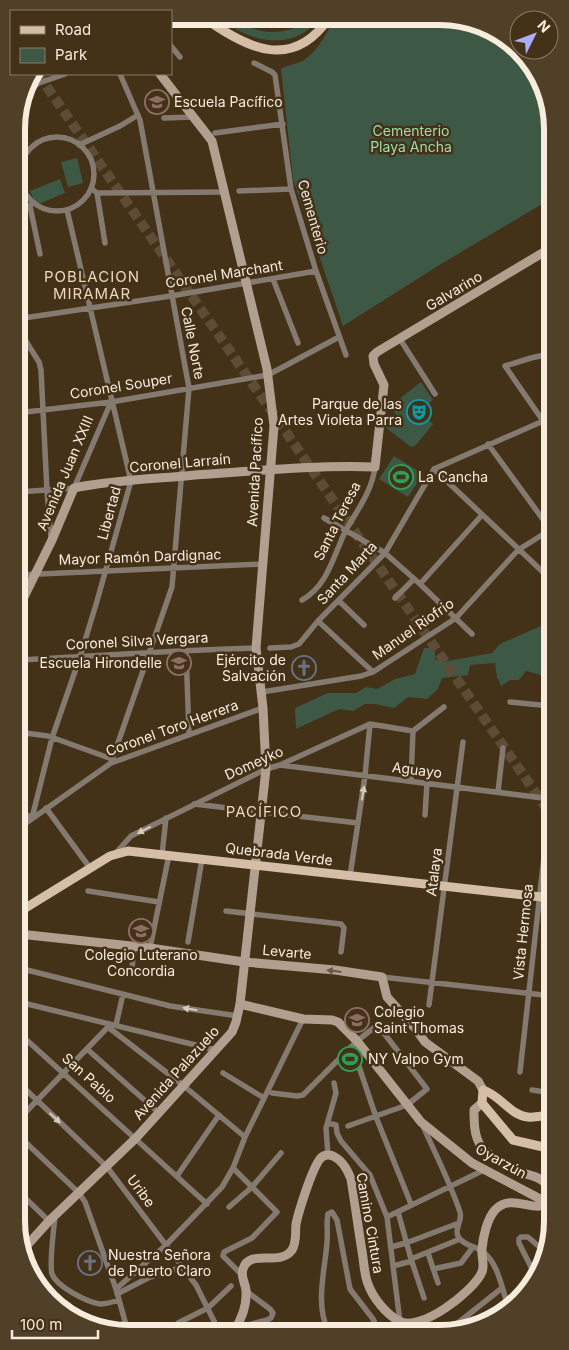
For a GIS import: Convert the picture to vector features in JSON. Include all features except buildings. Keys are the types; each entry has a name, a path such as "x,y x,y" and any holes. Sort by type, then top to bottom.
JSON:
{"main road":[{"path":"216,25 243,42 272,50 298,46 320,30 324,25"},
{"name":"Quebrada Verde","path":"25,908 115,854 128,852 544,897"},
{"path":"544,1116 527,1117 506,1106 488,1091 483,1090 482,1103 514,1140 544,1147"}],"street":[{"path":"172,47 180,57"},
{"name":"Cementerio","path":"254,63 272,72 275,76 291,189 316,271 346,355"},
{"path":"34,87 62,75"},
{"name":"Calle Norte","path":"111,761 172,587 183,476 189,388 138,115 120,75"},
{"name":"Avenida Pacífico","path":"161,75 212,141 268,375 274,426 256,648 262,692 266,769 257,865"},
{"path":"79,145 120,126 138,115"},
{"path":"164,118 194,117"},
{"path":"215,133 283,124"},
{"path":"25,156 39,142 50,138 70,140 79,145 87,154 94,176 91,188 82,202 67,210 49,211 32,204"},
{"path":"91,188 97,193 224,192"},
{"path":"239,192 291,189"},
{"path":"97,193 104,243"},
{"path":"25,194 32,204 40,254"},
{"path":"25,209 32,204"},
{"name":"Libertad","path":"32,818 52,738 80,657 131,481 67,210"},
{"name":"Galvarino","path":"373,356 544,253"},
{"name":"Coronel Marchant","path":"25,318 172,296 316,271"},
{"path":"273,279 298,343"},
{"name":"Coronel Souper","path":"25,412 111,402 268,375 339,337"},
{"path":"400,339 435,394"},
{"path":"25,340 39,362 41,370 47,491 52,540"},
{"path":"544,355 505,366 543,421 434,469 544,573"},
{"name":"Santa Teresa","path":"302,600 311,595 323,580 346,531 371,488 384,385 374,364 373,356"},
{"name":"Avenida Juan XXIII","path":"25,595 52,540 111,402"},
{"path":"488,444 544,522"},
{"name":"Coronel Larraín","path":"25,492 183,476 348,466 374,467"},
{"name":"Santa Marta","path":"270,648 296,646 385,553 434,469"},
{"path":"420,584 482,515"},
{"path":"324,518 385,553 472,634"},
{"name":"Manuel Riofrio","path":"262,692 361,676 373,672 456,618 518,550 544,534"},
{"name":"Mayor Ramón Dardignac","path":"25,575 263,564"},
{"path":"396,598 414,579"},
{"path":"339,601 364,625"},
{"path":"318,621 373,672"},
{"name":"Coronel Silva Vergara","path":"25,660 186,650 256,648"},
{"path":"186,650 189,735"},
{"path":"510,702 544,705"},
{"path":"350,876 365,776 370,724 413,731 444,707"},
{"name":"Coronel Toro Herrera","path":"25,823 111,761 263,708"},
{"name":"Domeyko","path":"115,854 131,836 166,818 266,769 280,766 370,724"},
{"path":"411,782 413,731"},
{"path":"25,733 52,738 111,761"},
{"name":"Atalaya","path":"429,1005 463,742"},
{"path":"498,792 504,748"},
{"name":"Aguayo","path":"280,766 544,797"},
{"path":"425,815 427,783"},
{"path":"194,804 358,823"},
{"path":"46,808 90,868"},
{"path":"25,815 32,818"},
{"path":"150,948 159,902 165,855 166,818"},
{"path":"188,942 202,859"},
{"name":"Avenida Palazuelo","path":"28,1245 52,1218 136,1138 232,1032 240,1004 257,865"},
{"name":"Vista Hermosa","path":"520,1072 544,868"},
{"path":"88,891 159,902"},
{"path":"226,911 341,924 344,928 341,952"},
{"name":"Levarte","path":"25,935 134,946 244,962 335,970 544,995"},
{"path":"132,969 134,946"},
{"path":"25,970 170,1006 238,1016"},
{"path":"382,977 387,997 415,1028 422,1039 478,1081 483,1090"},
{"path":"25,1112 111,1025 123,994"},
{"path":"25,1004 216,1050"},
{"name":"Oyarzún","path":"240,1004 303,1019 335,1020 421,1122 472,1163 544,1201"},
{"path":"25,1197 52,1218 52,1269 56,1280 75,1294 98,1304 108,1303 222,1187 233,1168 245,1136 303,1019"},
{"path":"111,1025 245,1136"},
{"path":"272,1093 302,1095 354,1044 376,1027 380,1028 427,1089 407,1105 348,1126"},
{"name":"San Pablo","path":"25,1038 207,1204"},
{"path":"354,1044 376,1117 411,1204"},
{"path":"87,1049 159,1113"},
{"path":"223,1073 264,1098"},
{"path":"238,1325 243,1313 246,1291 242,1275 245,1265 250,1259 279,1258 286,1255 291,1250 295,1241 296,1224 311,1178 318,1161 328,1155 326,1134 336,1093 334,1083"},
{"name":"Uribe","path":"25,1089 107,1166 196,1285 217,1325"},
{"path":"532,1090 544,1091"},
{"path":"482,1103 478,1104 474,1110 476,1131 480,1145 497,1160 518,1172 544,1182"},
{"path":"176,1176 219,1115"},
{"path":"421,1122 460,1214 457,1230 460,1239 477,1249 492,1262 506,1301"},
{"path":"328,1124 336,1125 341,1141 369,1173 387,1217 403,1325 426,1318 446,1308 476,1283 484,1266 477,1249"},
{"path":"25,1142 79,1192 85,1202 126,1325"},
{"path":"229,1207 252,1188 281,1153"},
{"name":"Camino Cintura","path":"328,1155 336,1157 343,1164 351,1179 368,1285 380,1304 392,1317 403,1325"},
{"path":"233,1168 277,1212 252,1238 224,1252 223,1256 242,1275"},
{"path":"387,1217 484,1170"},
{"path":"434,1269 459,1264 477,1249 490,1218 506,1202 514,1202 535,1208 544,1206"},
{"path":"326,1325 321,1310 327,1220 328,1214 332,1212 337,1220 350,1289 376,1325"},
{"path":"398,1212 424,1298"},
{"path":"391,1247 459,1223"},
{"path":"532,1269 519,1243 519,1239 528,1236 540,1247"},
{"path":"393,1266 460,1239"},
{"path":"428,1253 438,1282"},
{"path":"117,1294 148,1278 182,1266"},
{"path":"178,1323 208,1308 231,1286"},
{"path":"458,1323 502,1288"},
{"path":"246,1291 273,1313 272,1318 250,1325"}],"green space":[{"path":"228,25 246,25 265,32 273,32 303,25 313,25 305,32 292,38 281,40 258,38"},
{"name":"Cementerio Playa Ancha","path":"330,25 440,25 460,27 474,31 498,42 509,51 509,60 518,60 527,71 536,89 543,115 544,203 441,264 343,326 293,179 281,69 306,59 316,49"},
{"path":"77,158 83,183 68,187 61,162"},
{"path":"60,179 65,193 36,205 30,191"},
{"name":"Parque de las Artes Violeta Parra","path":"421,382 433,400 422,409 422,413 433,424 416,445 411,447 385,427 397,416 390,406"},
{"name":"La Cancha","path":"394,456 423,474 408,497 379,479"},
{"path":"544,624 544,670 541,675 526,671 519,680 510,680 501,686 497,677 495,663 470,665 468,675 442,678 438,689 427,699 408,697 394,708 365,704 353,711 339,709 296,729 295,708 328,693 356,693 366,687 377,689 395,679 415,674 424,648 435,648 435,659 442,662 492,653 500,644"}],"tunnel":[{"path":"39,76 544,805"}],"place":[{"name":"Escuela Pacífico","path":"157,102"},
{"name":"Parque de las Artes Violeta Parra","path":"419,412"},
{"name":"La Cancha","path":"401,477"},
{"name":"Escuela Hirondelle","path":"179,663"},
{"name":"Ejército de Salvación","path":"304,668"},
{"name":"Colegio Luterano Concordia","path":"141,931"},
{"name":"Colegio Saint Thomas","path":"357,1020"},
{"name":"NY Valpo Gym","path":"350,1059"},
{"name":"Nuestra Señora de Puerto Claro","path":"90,1263"}],"district":[{"name":"POBLACION MIRAMAR","path":"92,286"},
{"name":"PACÍFICO","path":"264,812"}]}
